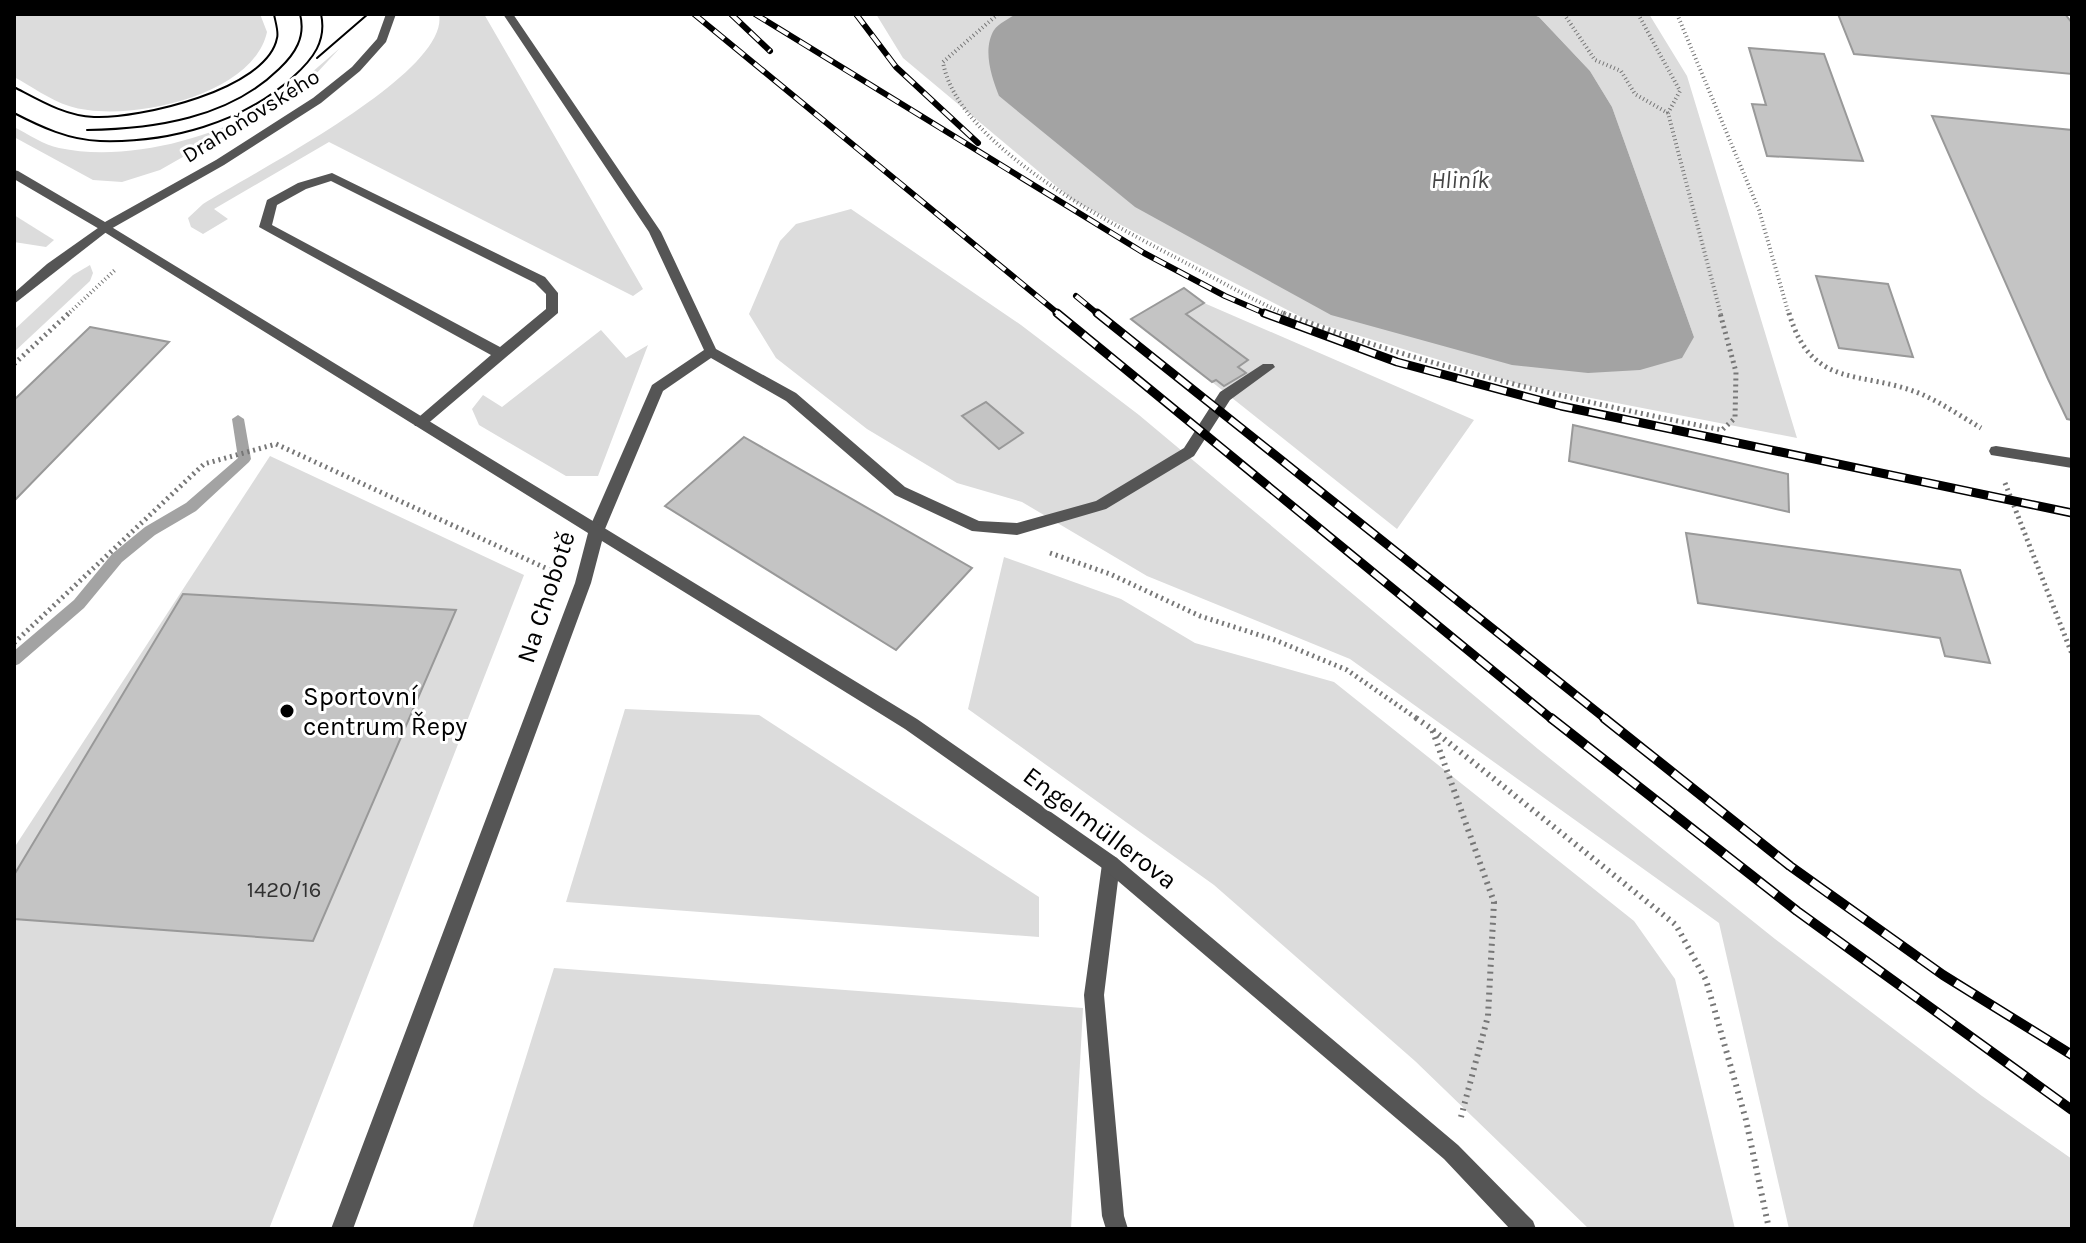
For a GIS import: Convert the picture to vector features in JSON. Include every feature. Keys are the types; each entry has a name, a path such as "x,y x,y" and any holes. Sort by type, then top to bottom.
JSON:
{"street":[{"name":"Drahoňovského","path":"14,300 51,267 105,227 286,122 330,91 381,42 389,29 391,14"},
{"path":"508,14 655,232 711,352 791,397 900,491 977,527 1017,529 1101,505 1189,452 1225,396 1268,367"},
{"name":"Na Chobotě","path":"14,174 597,529 583,583 342,1229"},
{"path":"420,422 501,354 553,310 552,293 540,280 332,177 302,186 271,203 265,227 501,354"},
{"path":"597,529 657,388 711,352"},
{"path":"1996,451 2072,463"},
{"name":"Engelmüllerova","path":"597,529 911,724 1111,864 1451,1152 1525,1229"},
{"path":"1111,864 1094,995 1113,1216 1117,1229"}],"path":[{"path":"998,14 943,62 945,80 956,102 1030,171 1138,239 1283,312 1431,363 1579,401 1722,430 1735,418 1736,372 1668,113 1680,91 1638,14"},
{"path":"1564,14 1595,60 1621,71 1635,94 1668,113"},
{"path":"1677,14 1759,210 1796,337 1823,368 1921,394 1989,433 2010,500 2072,654"},
{"path":"14,364 124,262"},
{"path":"14,643 204,464 276,444 552,571"},
{"path":"1036,548 1110,574 1200,616 1275,640 1347,670 1432,729 1676,925 1706,980 1746,1120 1769,1229"},
{"path":"1432,729 1494,902 1488,1016 1451,1152"}],"shaded area":[{"path":"14,14 260,14 267,32 257,55 238,74 213,89 152,108 93,111 48,97 14,77"},
{"path":"439,14 484,14 643,289 633,296 329,142 214,209 228,219 203,234 191,227 188,218 203,204 342,120 414,64 434,38"},
{"path":"876,14 1016,14 994,30 999,96 1023,114 1694,337 1612,107 1590,71 1539,17 1531,14 1649,14 1687,76 1797,438 1519,384 1307,320 1074,201 903,58"},
{"path":"340,48 314,76 283,100 160,170 122,182 93,180 14,137 14,127 53,147 86,152 145,149 175,143 233,123 259,110 290,90"},
{"path":"851,209 1021,325 1139,415 1538,749 1775,939 1982,1096 2072,1159 2072,1229 1789,1229 1719,923 1350,659 1147,576 1022,502 957,483 867,429 776,358 749,314 780,241 796,224","holes":["986,402 1023,433 999,449 962,417"]},
{"path":"14,215 54,240 46,247 14,242"},
{"path":"90,265 93,273 90,281 14,352 14,330 73,275"},
{"path":"1204,303 1474,420 1397,529 1212,382 1216,380 1225,386 1246,373 1238,367 1247,360 1185,313"},
{"path":"601,330 626,358 648,345 598,476 566,476 479,425 472,409 483,395 502,407"},
{"name":"Sportovní centrum Řepy","path":"270,456 524,575 269,1229 14,1229 14,848"},
{"path":"1004,557 1121,599 1195,643 1334,682 1634,921 1675,979 1735,1229 1589,1229 1415,1061 1214,885 968,709"},
{"path":"625,709 759,715 1039,897 1039,937 566,902"},
{"path":"554,968 1083,1008 1071,1229 472,1229"}],"water":[{"name":"Hliník","path":"1016,14 1531,14 1539,17 1590,71 1612,107 1694,337 1682,358 1640,370 1588,373 1512,365 1331,315 1135,207 999,96 989,64 990,38 1001,23"}],"building":[{"path":"1838,14 2065,14 2072,23 2072,74 1854,54"},
{"path":"1749,48 1824,54 1863,161 1767,156 1752,104 1766,105"},
{"path":"1932,116 2072,130 2072,420 2067,419 2048,379"},
{"path":"1816,276 1888,284 1913,357 1839,348"},
{"path":"1184,288 1204,303 1186,314 1248,360 1238,367 1246,373 1224,386 1216,380 1212,382 1131,319"},
{"path":"90,327 169,342 14,501 14,400"},
{"path":"986,402 1023,433 999,449 962,416"},
{"path":"1573,425 1788,474 1789,512 1569,461"},
{"path":"744,437 972,568 896,650 665,506"},
{"path":"1686,533 1960,570 1990,663 1945,656 1940,638 1698,603"},
{"path":"183,594 456,610 313,941 14,919 14,875"}],"waterway":[{"path":"14,660 79,604 117,558 150,531 191,507 245,459 238,419"}],"tram line":[{"path":"14,87 52,106 83,116 114,116 169,107 198,98 250,73 268,56 277,38 274,14"},
{"path":"87,130 138,127 189,118 237,99 259,86 290,57 302,30 300,14"},
{"path":"14,113 66,135 100,141 152,138 203,127 251,107 300,70 317,49 322,33 321,14"},
{"path":"317,58 368,14"}],"railway":[{"path":"694,14 1060,315"},
{"path":"731,14 770,51"},
{"path":"755,14 1144,253 1225,296 1267,314"},
{"path":"856,14 896,67 978,143"},
{"path":"1076,296 1099,315"},
{"path":"1057,313 1553,720"},
{"path":"1097,313 1607,720"},
{"path":"1267,314 1397,362 1561,406 2072,513"},
{"path":"1551,718 1797,911 2072,1110"},
{"path":"1604,718 1790,866 1943,975 2072,1055"}],"place":[{"name":"Sportovní centrum Řepy","path":"287,711"}]}
